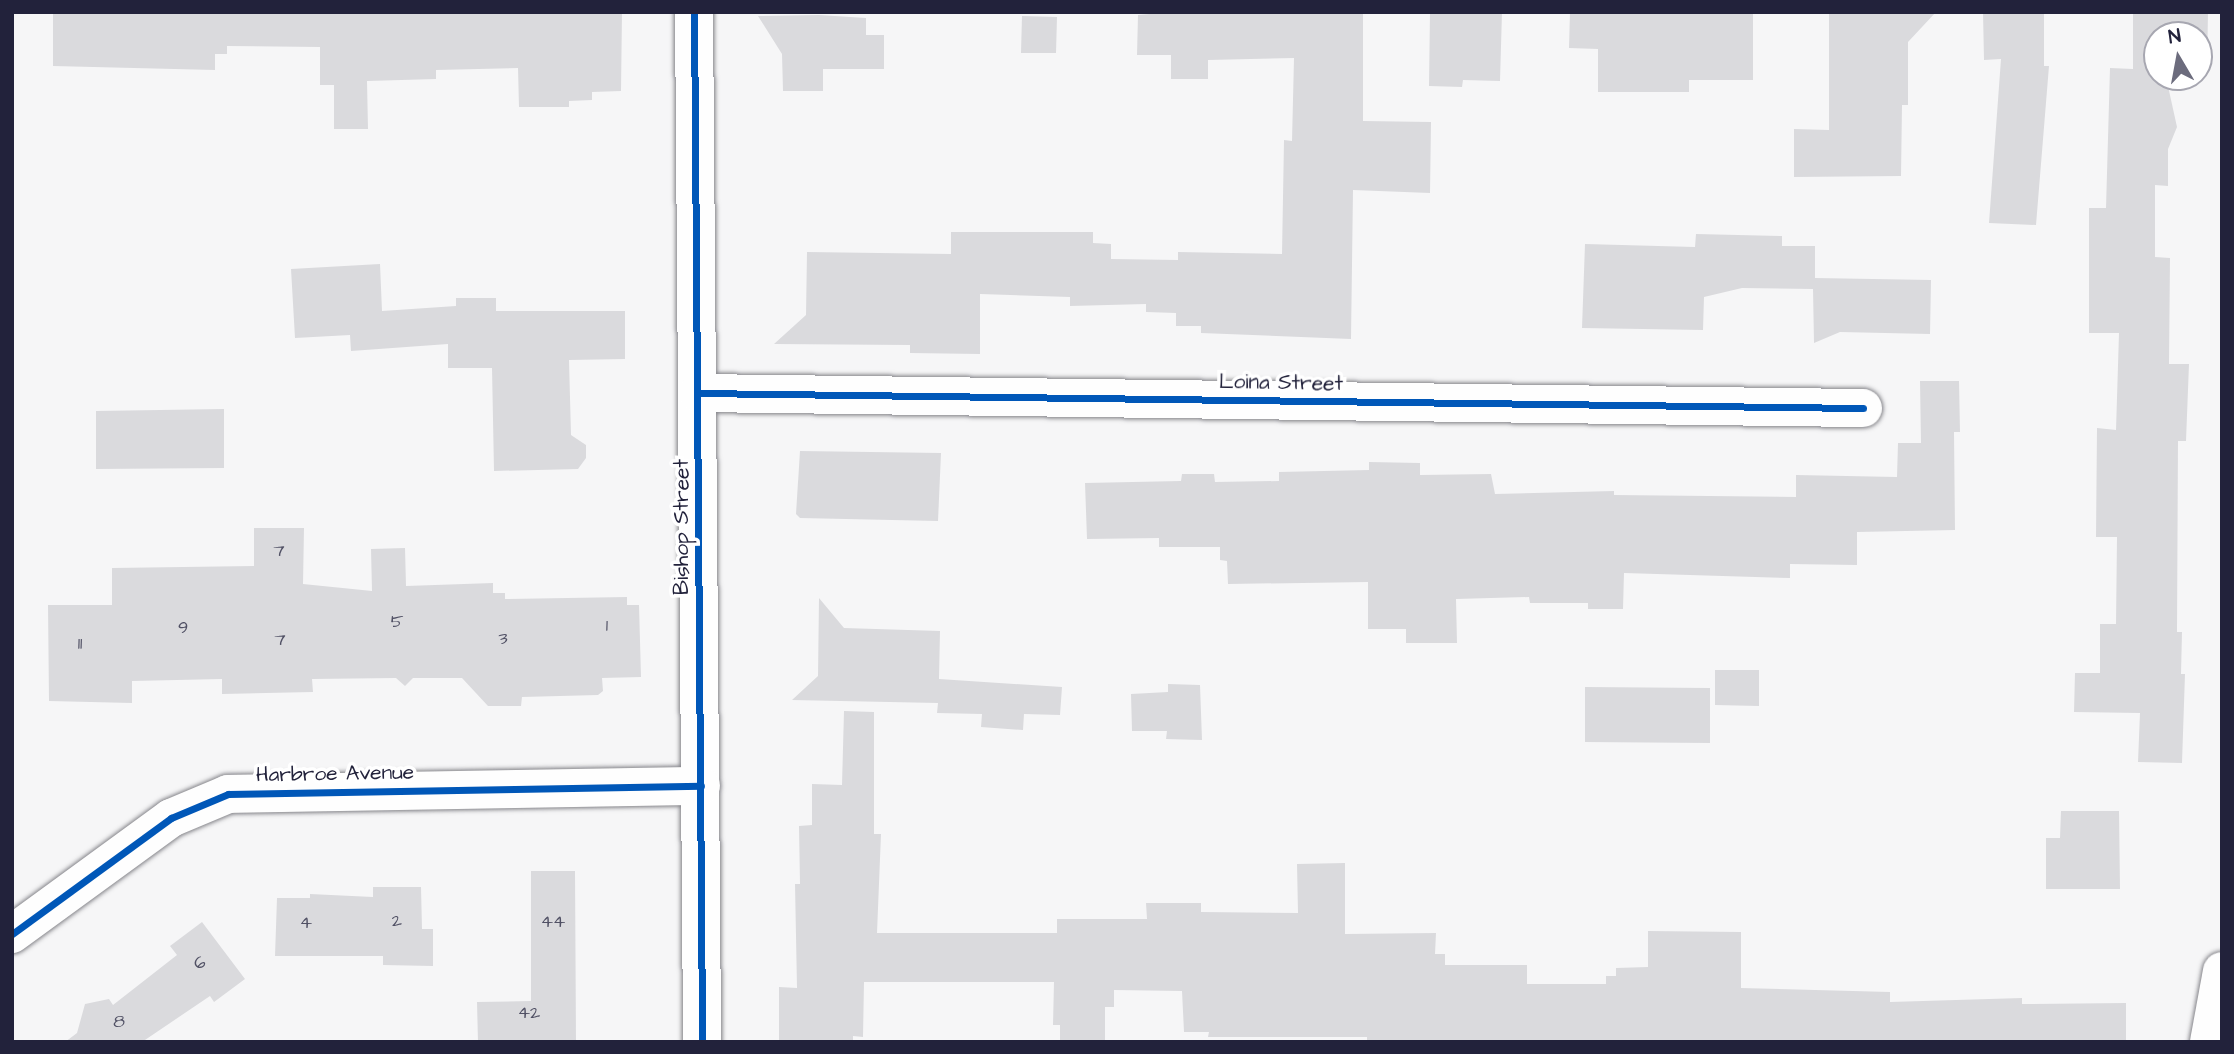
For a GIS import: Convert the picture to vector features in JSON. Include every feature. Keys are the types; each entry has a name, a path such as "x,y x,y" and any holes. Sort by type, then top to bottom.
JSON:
{"street":[{"name":"Bishop Street","path":"694,12 702,1042"},
{"name":"Loina Street","path":"698,393 1863,408"},
{"name":"Harbroe Avenue","path":"12,934 171,818 228,794 701,786"},
{"path":"2208,1042 2222,971"}],"building":[{"path":"53,12 622,12 621,91 592,92 592,100 569,101 569,107 519,107 518,68 436,70 436,79 367,81 368,129 334,129 334,85 320,85 320,47 227,46 227,54 215,54 215,70 53,66"},
{"path":"1172,12 1363,12 1363,121 1431,122 1430,193 1353,190 1351,339 1201,333 1201,326 1176,326 1176,313 1146,312 1146,304 1070,306 1070,297 980,294 980,354 910,353 910,345 774,344 806,315 807,252 951,254 951,232 1093,232 1093,243 1111,244 1111,259 1178,260 1178,252 1282,254 1284,140 1292,141 1294,58 1208,60 1208,79 1171,79 1171,55 1137,55 1138,15"},
{"path":"1430,12 1502,12 1500,81 1463,80 1462,87 1429,86"},
{"path":"1570,12 1753,12 1753,80 1689,80 1689,92 1598,92 1598,49 1569,48"},
{"path":"1829,12 1936,12 1908,42 1908,105 1902,105 1901,176 1794,177 1794,129 1829,130"},
{"path":"1983,12 2044,12 2044,66 2049,66 2036,225 1989,223 2001,59 1984,60"},
{"path":"2133,12 2208,12 2208,21 2143,21 2143,91 2169,91 2177,127 2168,149 2168,186 2155,185 2155,257 2170,258 2169,364 2189,364 2186,441 2178,441 2177,632 2182,632 2181,674 2185,674 2182,763 2138,762 2140,713 2074,712 2075,673 2100,673 2100,624 2116,624 2117,537 2096,537 2097,428 2116,430 2119,333 2089,333 2089,208 2106,208 2110,68 2133,69"},
{"path":"819,15 866,18 866,35 884,35 884,69 823,69 823,91 783,91 782,54 758,16"},
{"path":"1022,16 1057,17 1056,53 1021,53"},
{"path":"1696,234 1782,236 1782,246 1815,246 1815,278 1931,280 1930,334 1840,332 1814,343 1813,289 1742,288 1704,297 1703,330 1582,328 1585,244 1695,247"},
{"path":"380,264 382,311 456,306 456,298 496,298 496,311 625,311 625,359 569,360 571,435 586,445 586,458 578,469 494,471 492,368 448,368 448,344 351,351 350,335 295,338 291,269"},
{"path":"1920,381 1959,381 1960,432 1954,432 1955,530 1857,532 1857,565 1790,564 1790,578 1624,573 1623,609 1588,609 1588,603 1530,603 1529,597 1456,599 1457,643 1406,643 1406,629 1368,629 1368,582 1228,584 1227,561 1220,560 1220,547 1159,547 1159,538 1087,539 1085,483 1181,481 1182,474 1214,474 1215,482 1279,481 1279,472 1369,470 1369,462 1420,463 1420,475 1491,474 1495,494 1614,491 1614,495 1796,497 1796,475 1897,477 1898,443 1921,443"},
{"path":"224,409 224,468 96,469 96,411"},
{"path":"800,451 941,453 938,521 800,518 796,514"},
{"path":"254,528 304,528 303,584 372,591 371,549 405,548 406,586 493,583 493,593 505,593 505,599 627,597 627,605 639,605 641,677 602,678 603,691 598,695 522,697 521,706 488,706 462,678 413,678 405,686 396,678 312,679 313,692 222,694 222,679 132,681 132,703 49,701 48,605 112,605 112,568 254,566"},
{"path":"819,598 844,628 940,631 939,679 1062,687 1060,715 1024,714 1023,730 981,727 982,714 937,713 938,703 792,700 818,676"},
{"path":"1715,670 1759,670 1759,706 1715,705"},
{"path":"1168,684 1200,685 1202,740 1166,739 1167,731 1132,731 1131,694 1168,692"},
{"path":"1585,687 1710,688 1710,743 1585,742"},
{"path":"844,711 874,712 874,834 881,834 877,933 1057,933 1057,919 1147,919 1146,903 1201,903 1201,912 1298,913 1297,864 1345,863 1345,934 1436,933 1435,954 1445,954 1445,965 1527,965 1527,984 1606,984 1606,976 1616,976 1616,968 1648,967 1648,931 1741,932 1741,988 1890,992 1890,1002 2022,998 2022,1004 2126,1003 2126,1042 1367,1042 1367,1037 1208,1037 1209,1032 1184,1032 1182,991 1114,990 1114,1007 1105,1007 1105,1042 1060,1042 1060,1025 1053,1025 1054,982 864,982 863,1037 853,1036 853,1042 779,1042 779,987 797,988 795,884 800,884 799,826 812,825 812,784 842,785"},
{"path":"2061,811 2119,811 2120,889 2046,889 2046,838 2060,838"},
{"path":"531,871 575,871 576,1042 478,1042 477,1002 531,1001"},
{"path":"373,887 421,887 422,929 433,929 433,966 383,965 383,956 275,956 277,898 310,898 310,894 373,897"},
{"path":"202,922 245,979 214,1002 210,996 142,1042 65,1042 77,1033 85,1004 109,999 113,1005 177,955 170,946"}],"cycle path":[{"path":"694,12 702,1042"},
{"path":"698,393 1863,408"},
{"path":"12,934 171,818 228,794 701,786"}]}
